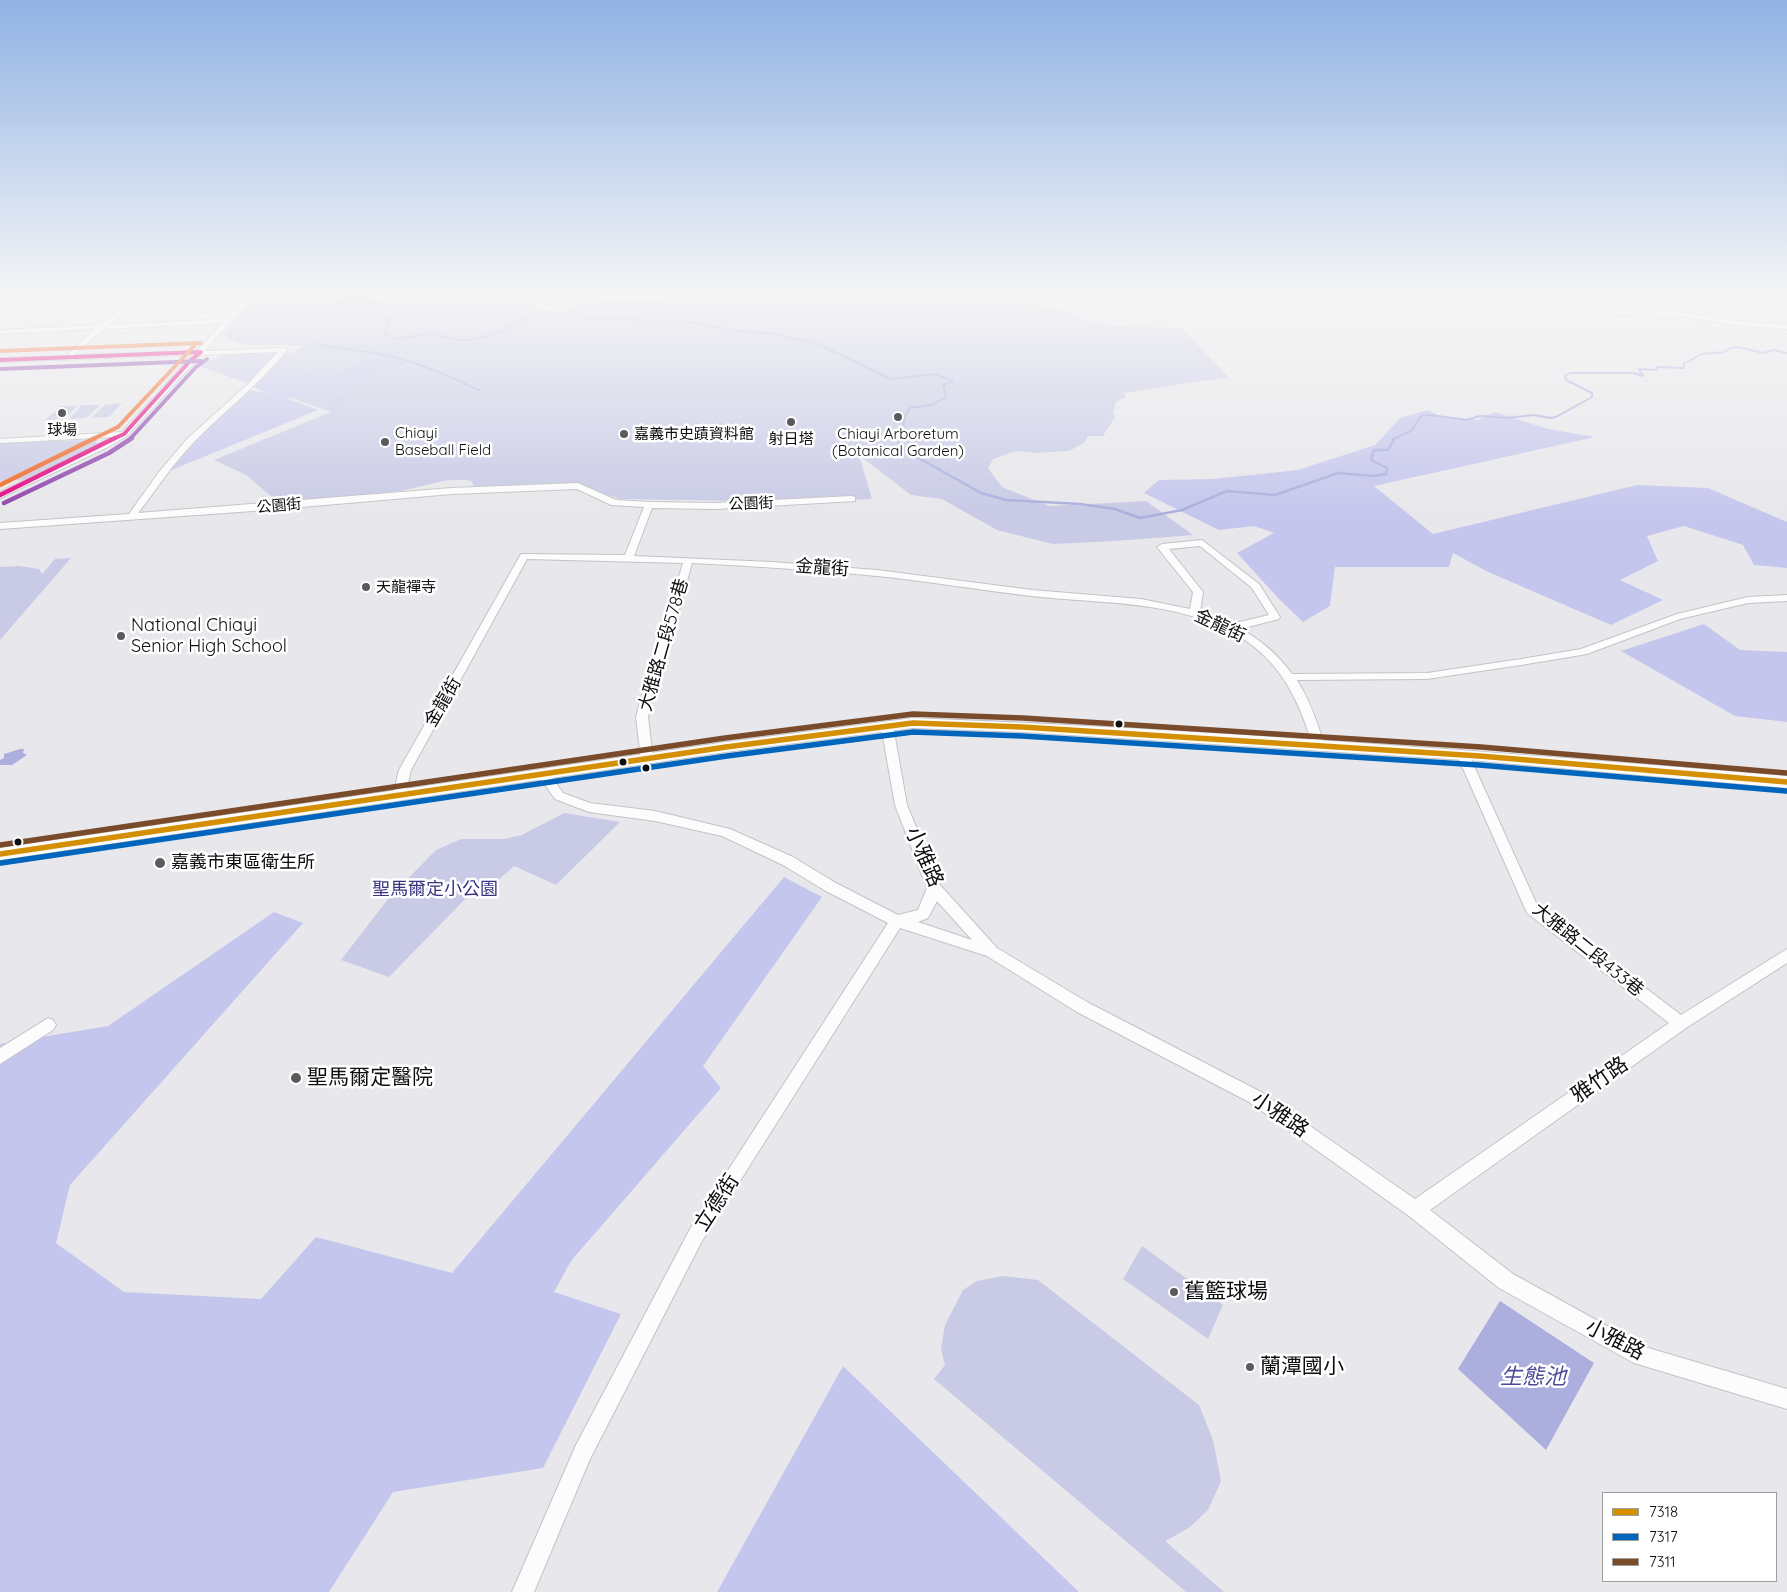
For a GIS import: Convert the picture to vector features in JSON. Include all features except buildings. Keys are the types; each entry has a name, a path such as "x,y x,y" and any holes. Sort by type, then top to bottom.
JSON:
{"main road":[{"path":"0,854 647,759 914,723 1013,727 1463,755 1787,782"}],"street":[{"path":"0,495 124,434 184,367"},
{"path":"131,516 158,482 162,474 191,440 251,386 268,367"},
{"path":"0,441 124,434"},
{"name":"公園街","path":"0,526 267,507 452,491 578,486 614,502 650,504 715,506 852,500"},
{"path":"628,559 650,504"},
{"path":"1195,613 1198,592 1162,547 1202,543 1256,586 1275,617 1230,628"},
{"name":"金龍街","path":"399,796 405,770 524,556 778,565 854,570 1032,593 1154,604 1195,613 1230,628 1271,654 1291,677 1315,732 1319,747"},
{"name":"大雅路二段578巷","path":"647,759 642,717 653,672 664,646 688,562"},
{"path":"1291,677 1427,676 1521,662 1583,652 1677,617 1748,600 1787,598"},
{"name":"小雅路","path":"887,726 901,806 934,888 992,952 1082,1007 1255,1097 1415,1210 1506,1281 1641,1356 1787,1399"},
{"name":"大雅路二段433巷","path":"1463,755 1532,909 1681,1022"},
{"path":"544,775 559,796 589,807 655,816 725,832 788,862 829,886 897,921 992,952"},
{"path":"897,921 911,919 923,914 930,902 934,888"},
{"name":"立德街","path":"523,1592 583,1452 696,1235 897,921"},
{"name":"雅竹路","path":"1415,1210 1681,1022 1787,955"},
{"path":"0,1057 48,1025"}],"green space":[{"path":"202,367 1219,367 1228,377 1124,393 1126,397 1116,402 1113,413 1115,417 1103,436 1088,436 1084,443 1069,451 1036,453 1016,451 993,459 988,468 1002,487 1049,506 1146,501 1193,535 1053,544 997,530 942,499 911,495 859,455 872,499 806,502 620,499 577,485 475,488 471,481 453,480 400,491 257,503 272,497 246,475 214,460 331,412"},
{"name":"球場","path":"122,403 109,417 91,418 105,405"},
{"name":"球場","path":"82,405 100,405 86,418 69,419"},
{"name":"球場","path":"61,406 78,406 64,419 45,420"},
{"path":"100,440 94,442 105,445 110,442 121,441 33,479 0,481 0,442"},
{"path":"71,558 0,640 0,567 19,566 39,569 42,574 55,559"},
{"name":"聖馬爾定小公園","path":"564,813 620,822 556,885 514,866 487,890 477,887 389,977 341,960 388,899 436,850 461,839 504,839 522,835"},
{"name":"舊籃球場","path":"1142,1246 1223,1305 1208,1339 1123,1279"},
{"path":"1003,1276 1038,1280 1199,1405 1213,1440 1221,1481 1208,1510 1189,1528 1165,1541 1224,1592 1186,1592 934,1379 945,1365 941,1349 945,1325 963,1290 977,1281"}],"shaded area":[{"path":"351,367 395,367 328,394 349,395 342,404 330,403 327,395 300,395 286,398 318,410 162,474 196,436 247,390 267,393 251,386 267,370 296,382 301,369 323,378"},
{"path":"1428,410 1437,415 1478,420 1495,412 1548,429 1595,437 1374,486 1433,534 1637,485 1708,488 1787,522 1787,568 1754,565 1743,545 1684,526 1647,536 1658,561 1620,580 1663,600 1611,625 1486,571 1453,553 1449,567 1335,567 1330,606 1303,622 1237,553 1274,533 1254,526 1219,530 1144,493 1159,480 1213,479 1298,470 1375,445 1400,418"},
{"path":"1704,624 1740,650 1787,652 1787,722 1735,716 1621,651"},
{"path":"784,877 822,897 703,1066 721,1088 571,1261 554,1292 621,1314 543,1468 393,1492 329,1592 0,1592 0,1044 108,1026 274,912 303,923 70,1185 56,1243 124,1292 261,1299 316,1237 452,1273"},
{"path":"843,1366 1079,1592 717,1592"}],"water":[{"path":"24,749 23,753 27,755 12,765 0,765 0,760 4,758 4,754"},
{"name":"生態池","path":"1500,1301 1594,1363 1546,1450 1458,1369"}],"waterway":[{"path":"426,367 479,390"},
{"path":"867,367 891,379 935,374 953,381 943,385 946,397 932,405 910,408 903,425 904,436 899,441 899,447 981,493 1006,500 1080,504 1115,509 1140,518 1182,510 1227,491 1275,495 1338,473 1373,476 1386,474 1387,468 1371,460 1374,450 1388,450 1395,438"},
{"path":"1395,438 1411,431 1421,416 1430,415 1466,420 1480,416 1507,418 1534,415 1550,418 1556,417 1592,397 1592,393 1566,380 1565,376 1570,373 1634,373 1643,376 1639,369 1656,370 1657,367"},
{"path":"1665,367 1684,367"}],"transit line":[{"path":"0,369 43,367"},
{"path":"0,485 118,427 173,367"},
{"path":"0,495 124,434 184,367"},
{"path":"4,503 109,453 129,441 196,367"},
{"name":"7311","path":"0,845 725,738 913,714 1023,718 1481,747 1787,773"},
{"name":"7318","path":"0,854 726,747 913,723 1022,727 1480,756 1787,782"},
{"name":"7317","path":"1,863 727,756 913,732 1022,736 1479,765 1786,791"}],"place":[{"name":"球場","path":"62,413"},
{"name":"Chiayi Arboretum (Botanical Garden)","path":"898,417"},
{"name":"射日塔","path":"791,422"},
{"name":"嘉義市史蹟資料館","path":"624,434"},
{"name":"Chiayi Baseball Field","path":"385,442"},
{"name":"天龍禪寺","path":"366,587"},
{"name":"National Chiayi Senior High School","path":"121,636"},
{"name":"嘉義市東區衛生所","path":"160,863"},
{"name":"聖馬爾定醫院","path":"296,1078"},
{"name":"舊籃球場","path":"1174,1292"},
{"name":"蘭潭國小","path":"1250,1367"}]}
